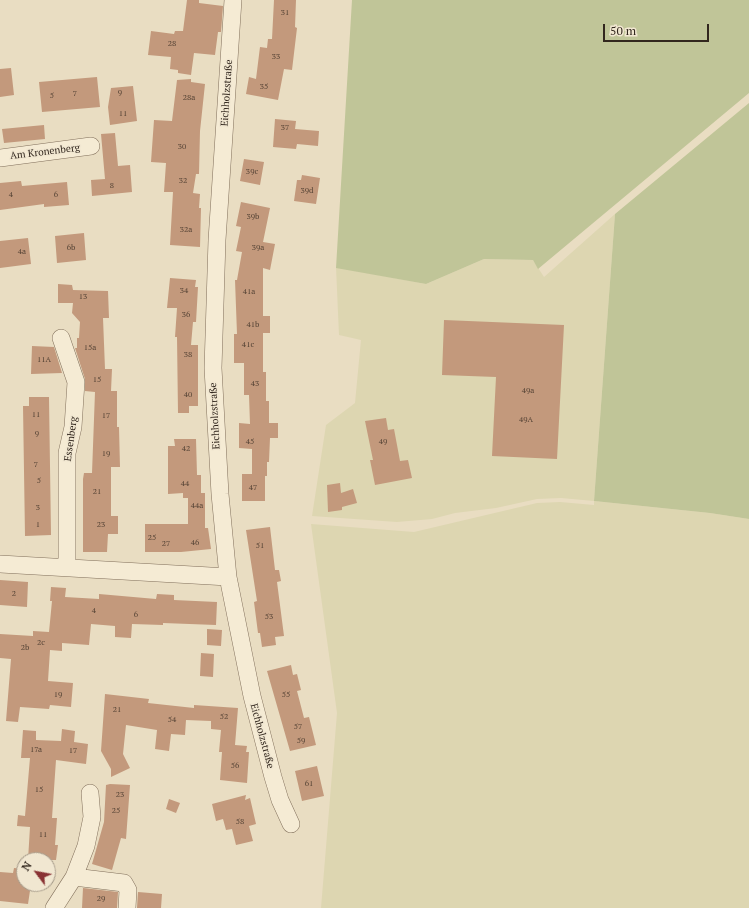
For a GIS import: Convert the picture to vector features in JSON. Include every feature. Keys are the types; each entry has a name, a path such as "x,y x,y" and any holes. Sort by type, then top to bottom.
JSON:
{"street":[{"name":"Eichholzstraße","path":"233,0 216,240 213,368 220,494 228,577 252,696 272,777 280,800 291,824"},
{"name":"Am Kronenberg","path":"0,158 91,146"},
{"name":"Essenberg","path":"61,338 76,382 74,427 67,453 67,567"},
{"path":"0,564 228,577"},
{"path":"54,908 74,877 90,832 92,817 90,792"},
{"path":"74,877 124,883 128,890 127,908"}],"shaded area":[{"path":"615,214 594,501 561,498 537,499 496,508 455,513 432,519 397,522 312,516 326,425 355,403 361,340 339,335 336,267 426,284 484,259 533,260 544,277"},
{"path":"594,501 710,513 749,519 749,908 321,908 337,713 311,524 414,532 537,503 560,502 594,505"}],"green space":[{"path":"352,0 749,0 749,93 538,269 533,260 484,259 426,284 336,268"},
{"path":"749,103 749,519 710,513 594,501 615,214"}],"building":[{"path":"187,0 199,0 199,3 223,6 221,32 218,32 215,55 194,53 191,75 178,73 178,70 170,69 171,57 148,55 151,31 174,34 175,31 183,31"},
{"path":"274,0 296,0 295,27 297,28 292,70 284,69 278,100 246,94 249,77 256,79 260,47 267,48 268,39 272,39"},
{"path":"11,68 14,95 0,97 0,69"},
{"path":"97,77 100,107 42,112 39,82"},
{"path":"191,79 191,82 205,84 200,131 199,174 196,174 193,193 200,194 200,247 170,245 173,192 164,192 166,163 151,162 154,120 172,121 177,80"},
{"path":"133,86 137,121 110,125 108,107 111,88"},
{"path":"275,119 296,121 295,129 319,131 318,146 297,144 296,149 273,147"},
{"path":"44,125 45,139 4,143 2,129"},
{"path":"115,133 118,166 130,165 132,192 92,196 91,180 105,179 101,134"},
{"path":"244,159 264,162 260,185 240,181"},
{"path":"302,175 320,178 316,204 294,201 297,180 301,180"},
{"path":"21,181 22,186 67,182 69,205 44,207 44,204 0,210 0,183"},
{"path":"241,202 270,208 263,242 275,244 270,270 263,268 263,316 270,316 270,333 263,333 263,372 266,372 266,401 269,401 269,423 278,423 278,438 270,438 269,462 267,462 267,476 265,476 265,501 242,501 242,474 252,474 252,449 239,448 239,423 250,424 249,395 244,395 244,363 234,363 234,334 237,334 235,280 237,280 242,252 236,251 241,227 236,226"},
{"path":"84,233 86,260 57,263 55,236"},
{"path":"28,238 31,264 0,268 0,241"},
{"path":"170,278 196,280 195,287 198,287 196,322 193,322 191,345 198,345 198,406 189,406 189,413 178,413 177,337 175,337 177,308 167,308"},
{"path":"58,284 72,285 73,290 108,291 109,318 103,318 105,369 112,369 111,391 117,391 117,427 119,427 120,467 111,467 111,516 118,516 118,534 108,534 107,552 83,552 83,479 84,473 92,473 95,392 85,391 85,379 75,348 77,348 77,338 79,338 80,322 72,313 73,303 58,303"},
{"path":"444,320 564,325 557,459 492,456 496,377 442,375"},
{"path":"32,346 54,347 62,373 31,374"},
{"path":"29,397 49,397 51,535 25,536 23,406 29,406"},
{"path":"386,418 388,430 394,429 400,461 408,460 412,478 375,485 370,460 373,460 365,421"},
{"path":"174,439 196,439 197,475 201,475 201,493 205,493 205,528 208,528 211,549 181,552 145,552 145,524 188,524 188,498 183,498 183,493 168,494 168,446 175,446"},
{"path":"340,483 341,493 353,489 357,503 342,507 342,510 328,512 327,485"},
{"path":"270,527 275,570 279,570 281,581 277,582 284,636 275,637 276,645 262,647 260,633 258,633 254,602 257,601 246,530"},
{"path":"0,580 28,582 27,607 0,605"},
{"path":"51,587 66,588 65,597 99,599 99,594 156,599 157,594 174,595 174,600 217,602 216,625 163,623 163,625 132,624 131,638 115,637 115,626 91,624 89,645 62,643 62,651 50,650 48,681 73,683 71,707 50,705 49,709 20,707 18,722 6,721 11,659 0,658 0,634 33,636 33,631 49,632 52,601 50,601"},
{"path":"207,629 222,630 221,646 207,645"},
{"path":"201,653 214,654 213,677 200,676"},
{"path":"291,665 293,675 297,674 301,690 297,691 304,718 309,717 316,745 290,751 267,671"},
{"path":"105,694 149,699 148,703 194,708 194,705 238,708 235,745 247,746 246,752 249,752 247,783 220,780 222,752 219,752 221,730 211,729 211,721 186,720 185,735 171,734 169,751 155,749 157,730 126,725 123,754 130,768 111,777 111,769 101,751"},
{"path":"62,729 75,731 74,742 88,744 86,764 56,760 52,818 57,818 55,845 58,845 56,860 56,852 28,852 30,827 17,826 18,815 25,816 30,758 21,758 23,730 36,731 36,740 61,741"},
{"path":"317,766 324,796 302,801 295,771"},
{"path":"106,785 130,785 126,839 121,838 112,870 92,864 104,822"},
{"path":"246,795 245,800 250,798 256,824 249,826 253,841 236,845 232,829 226,830 223,819 216,821 212,804"},
{"path":"169,799 180,803 176,813 166,809"},
{"path":"14,868 16,868 16,892 30,892 28,904 0,901 0,872 13,873"},
{"path":"83,888 118,892 117,908 82,908"},
{"path":"138,892 162,894 161,908 137,908"}]}
